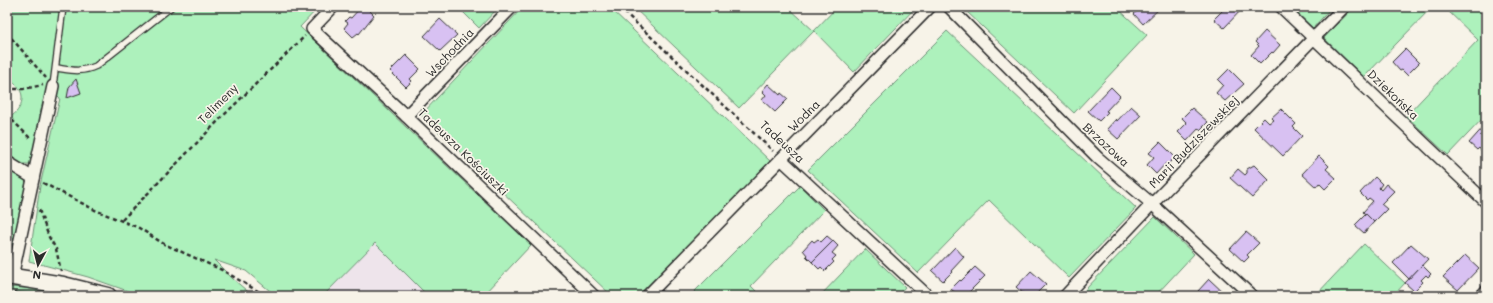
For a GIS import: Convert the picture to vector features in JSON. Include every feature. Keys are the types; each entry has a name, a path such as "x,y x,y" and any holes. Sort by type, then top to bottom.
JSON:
{"main road":[{"path":"10,276 63,285 108,296"}],"street":[{"path":"312,29 333,7"},
{"name":"Wschodnia","path":"406,116 512,7"},
{"name":"Wodna","path":"647,296 930,7"},
{"name":"Brzozowa","path":"949,7 1098,158 1152,204 1252,296"},
{"name":"Dziekońska","path":"1281,7 1486,202"},
{"name":"Marii Budziszewskiej","path":"1065,296 1152,204 1344,7"},
{"name":"Tadeusza Kościuszki","path":"312,29 406,116 594,296"},
{"path":"10,276 40,147 53,83"},
{"name":"Tadeusza","path":"781,159 928,296"},
{"path":"7,162 33,178"},
{"path":"1481,296 1486,291"}],"lane":[{"path":"53,83 64,7"},
{"path":"56,68 74,71 86,70 96,66 171,7"}],"path":[{"name":"Tadeusza","path":"620,7 781,159"},
{"name":"Telimeny","path":"122,220 222,117 312,29"},
{"path":"7,33 45,77 53,83"},
{"path":"14,89 23,89 53,83"},
{"path":"7,115 40,147"},
{"path":"33,178 95,210 139,228 164,244 222,270 266,296"},
{"path":"37,207 49,237 56,249 61,271"},
{"path":"7,292 30,296"}],"shaded area":[{"path":"375,243 428,296 323,296"}],"green space":[{"path":"7,7 319,7 300,27 531,245 483,296 428,296 375,243 323,296 276,296 246,271 214,260 253,296 142,296 88,277 29,261 40,186 60,98 49,87 30,164 23,164 7,154 7,118 15,114 20,107 22,94 16,84 7,76"},
{"path":"458,7 499,7 479,28"},
{"path":"523,7 609,7 770,161 640,296 612,296 421,115"},
{"path":"633,7 788,7 814,31 739,108"},
{"path":"837,7 916,7 854,72 814,31"},
{"path":"970,7 1116,7 1147,35 1074,113 966,11"},
{"path":"1291,7 1332,7 1313,28"},
{"path":"1354,7 1432,7 1364,77 1324,38"},
{"path":"1444,7 1486,7 1486,115 1448,155 1406,116 1478,40"},
{"path":"947,31 1136,208 1069,278 989,200 918,273 808,170"},
{"path":"7,168 24,177 27,186 14,243 10,254 7,255"},
{"path":"800,186 824,210 751,286 761,296 690,296"},
{"path":"1155,217 1194,254 1155,296 1088,296 1083,292"},
{"path":"1364,244 1405,283 1393,296 1315,296"},
{"path":"865,249 905,287 897,296 820,296"},
{"path":"7,287 39,289 53,291 55,293 54,296 43,296 7,290"}],"building":[{"path":"361,7 368,9 374,15 359,34 358,33 353,37 344,28 348,23 345,21 349,17 351,18"},
{"path":"1141,7 1161,7 1143,24 1134,14"},
{"path":"1226,7 1244,7 1224,28 1214,19"},
{"path":"440,19 457,35 440,51 424,36"},
{"path":"1265,31 1280,45 1260,64 1251,55 1259,46 1255,42"},
{"path":"1405,49 1419,63 1407,75 1402,70 1400,71 1392,62"},
{"path":"406,55 420,69 410,79 412,81 406,87 390,71"},
{"path":"1229,69 1244,84 1225,101 1216,93 1223,85 1218,80"},
{"path":"76,79 81,93 67,98 69,87"},
{"path":"768,84 780,95 781,93 788,99 775,112 762,100 766,95 762,91"},
{"path":"1111,87 1120,96 1099,121 1088,111"},
{"path":"1131,106 1141,115 1118,139 1107,129"},
{"path":"1192,108 1208,122 1200,130 1199,128 1187,141 1178,132 1187,123 1182,118"},
{"path":"1281,109 1296,124 1293,127 1302,136 1283,156 1254,128 1264,118 1269,123 1273,120 1271,118"},
{"path":"1486,124 1486,156 1479,148 1477,150 1469,143"},
{"path":"1160,142 1175,157 1168,164 1166,163 1156,174 1147,165 1154,157 1149,153"},
{"path":"1319,156 1329,166 1326,169 1336,178 1325,189 1319,183 1316,187 1302,174"},
{"path":"1254,165 1269,180 1252,198 1230,178 1238,169 1245,175 1247,173 1247,169"},
{"path":"1375,177 1382,184 1379,188 1381,190 1386,184 1394,191 1381,204 1387,209 1374,222 1363,212 1373,201 1369,198 1367,200 1360,193"},
{"path":"1366,214 1374,222 1364,233 1355,225"},
{"path":"1246,232 1259,243 1247,255 1249,257 1244,262 1230,249"},
{"path":"827,236 833,241 812,262 803,250 812,240 814,242 818,239 821,242"},
{"path":"833,241 838,246 832,253 836,256 832,260 834,262 825,271 821,267 819,269 812,262"},
{"path":"1411,244 1428,259 1409,279 1393,263"},
{"path":"955,247 964,257 943,281 932,271"},
{"path":"1465,255 1479,268 1458,290 1443,277"},
{"path":"1422,265 1431,274 1428,277 1426,275 1421,280 1423,282 1414,291 1405,283"},
{"path":"975,267 985,276 965,296 959,296 951,289"},
{"path":"1031,271 1046,284 1036,294 1038,296 1026,296 1016,287"},
{"path":"1209,279 1226,295 1225,296 1203,296 1198,291"}]}
